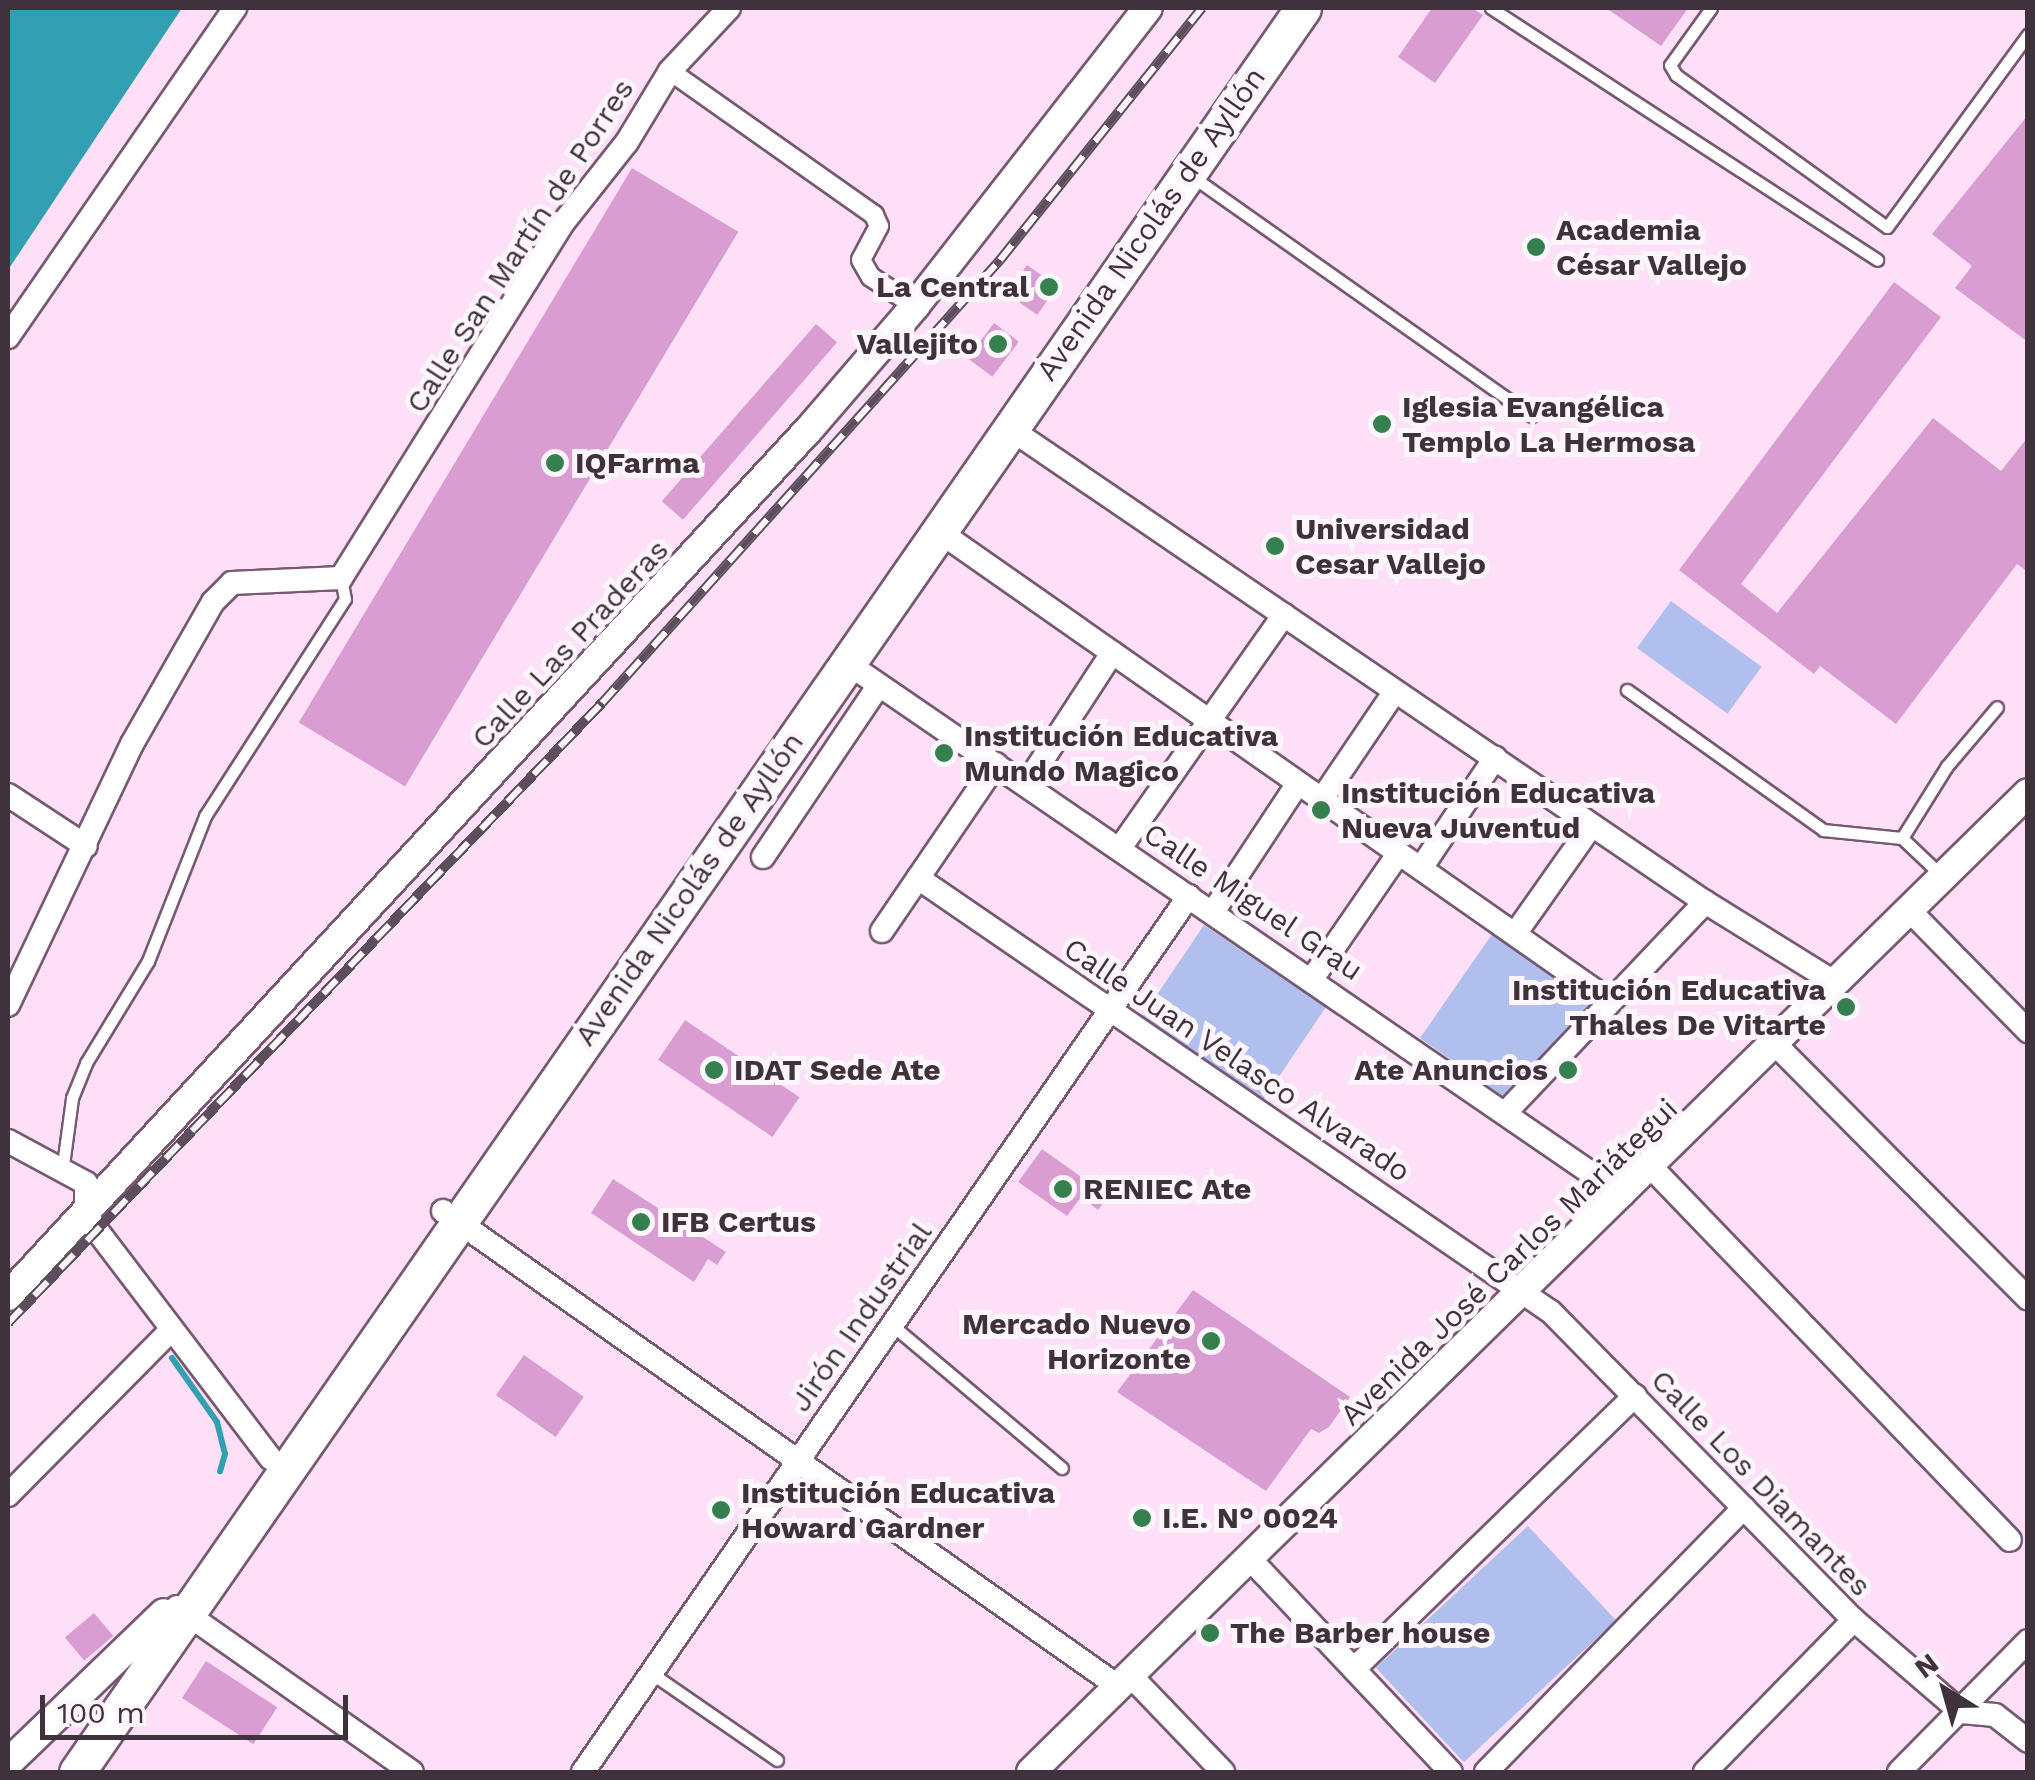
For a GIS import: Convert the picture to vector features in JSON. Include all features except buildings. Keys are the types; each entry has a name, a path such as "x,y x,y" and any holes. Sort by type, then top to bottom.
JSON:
{"main road":[{"name":"Avenida Nicolás de Ayllón","path":"77,1772 271,1459 451,1216 1275,8"},
{"name":"Avenida Nicolás de Ayllón","path":"50,1772 174,1610 846,663 1303,8"}],"street":[{"path":"8,337 235,8"},
{"name":"Calle San Martín de Porres","path":"341,578 563,224 627,142 670,71 729,8"},
{"name":"Calle Las Praderas","path":"8,1296 684,568 915,306 1148,8"},
{"path":"670,71 874,216 879,226 861,260 871,277 915,306"},
{"path":"1009,428 1705,902 1837,984"},
{"path":"937,530 1610,1000"},
{"path":"8,1005 132,744 213,602 232,583 341,578"},
{"path":"1120,848 1284,614"},
{"path":"1026,785 1112,652"},
{"name":"Calle Miguel Grau","path":"846,663 1507,1111 1623,1195"},
{"path":"764,858 879,685"},
{"path":"1322,799 1395,691"},
{"path":"1421,868 1495,758"},
{"path":"882,931 996,764"},
{"path":"1214,912 1298,783"},
{"name":"Avenida José Carlos Mariátegui","path":"1031,1772 1778,1046 2028,793"},
{"path":"8,795 86,846"},
{"path":"1515,934 1592,825"},
{"path":"1312,979 1398,853"},
{"name":"Calle Juan Velasco Alvarado","path":"918,878 1523,1291"},
{"name":"Jirón Industrial","path":"583,1772 1190,896"},
{"path":"1507,1111 1705,902"},
{"path":"1909,910 2028,1031"},
{"path":"1778,1046 2028,1299"},
{"path":"8,1142 63,1165 86,1182 86,1216 271,1459"},
{"path":"1652,1168 2010,1540"},
{"path":"451,1216 1125,1681 1223,1772"},
{"name":"Calle Los Diamantes","path":"1523,1291 1635,1396 1854,1620 1960,1712"},
{"path":"8,1494 172,1330"},
{"path":"1354,1669 1635,1396"},
{"path":"1486,1772 1744,1508"},
{"path":"1251,1560 1451,1772"},
{"path":"8,1763 174,1610 412,1772"},
{"path":"1705,1772 1854,1620"},
{"path":"1899,1772 2028,1641"},
{"path":"1960,1712 1995,1715 2028,1742"}],"lane":[{"path":"1491,8 1876,260"},
{"path":"1710,8 1670,65 1676,75 1887,228 2028,34"},
{"path":"1186,172 1532,416"},
{"path":"63,1165 72,1098 86,1063 148,961 205,816 345,600 341,578"},
{"path":"1627,690 1823,830 1902,838 1943,877"},
{"path":"1902,838 1947,766 1997,707"},
{"path":"892,1325 1062,1468"},
{"path":"652,1673 778,1760"}],"shaded area":[{"path":"8,8 182,8 8,270"},
{"path":"1671,601 1762,667 1728,714 1637,648"},
{"path":"1204,925 1326,1007 1262,1103 1140,1020"},
{"path":"1497,927 1603,1002 1511,1102 1420,1038"},
{"path":"1528,1526 1616,1620 1464,1762 1376,1668"}],"waterway":[{"path":"172,1358 217,1422 225,1454 220,1471"}],"railway":[{"path":"8,1323 602,703 1000,260 1202,8"}],"place":[{"name":"Academia César Vallejo","path":"1536,247"},
{"name":"La Central","path":"1049,287"},
{"name":"Vallejito","path":"998,344"},
{"name":"Iglesia Evangélica Templo La Hermosa","path":"1382,424"},
{"name":"IQFarma","path":"555,463"},
{"name":"Universidad Cesar Vallejo","path":"1275,546"},
{"name":"Institución Educativa Mundo Magico","path":"944,753"},
{"name":"Institución Educativa Nueva Juventud","path":"1321,810"},
{"name":"Institución Educativa Thales De Vitarte","path":"1846,1007"},
{"name":"IDAT Sede Ate","path":"714,1070"},
{"name":"Ate Anuncios","path":"1568,1070"},
{"name":"RENIEC Ate","path":"1063,1189"},
{"name":"IFB Certus","path":"641,1222"},
{"name":"Mercado Nuevo Horizonte","path":"1211,1341"},
{"name":"Institución Educativa Howard Gardner","path":"721,1510"},
{"name":"I.E. N° 0024","path":"1142,1518"},
{"name":"The Barber house","path":"1210,1633"}]}
